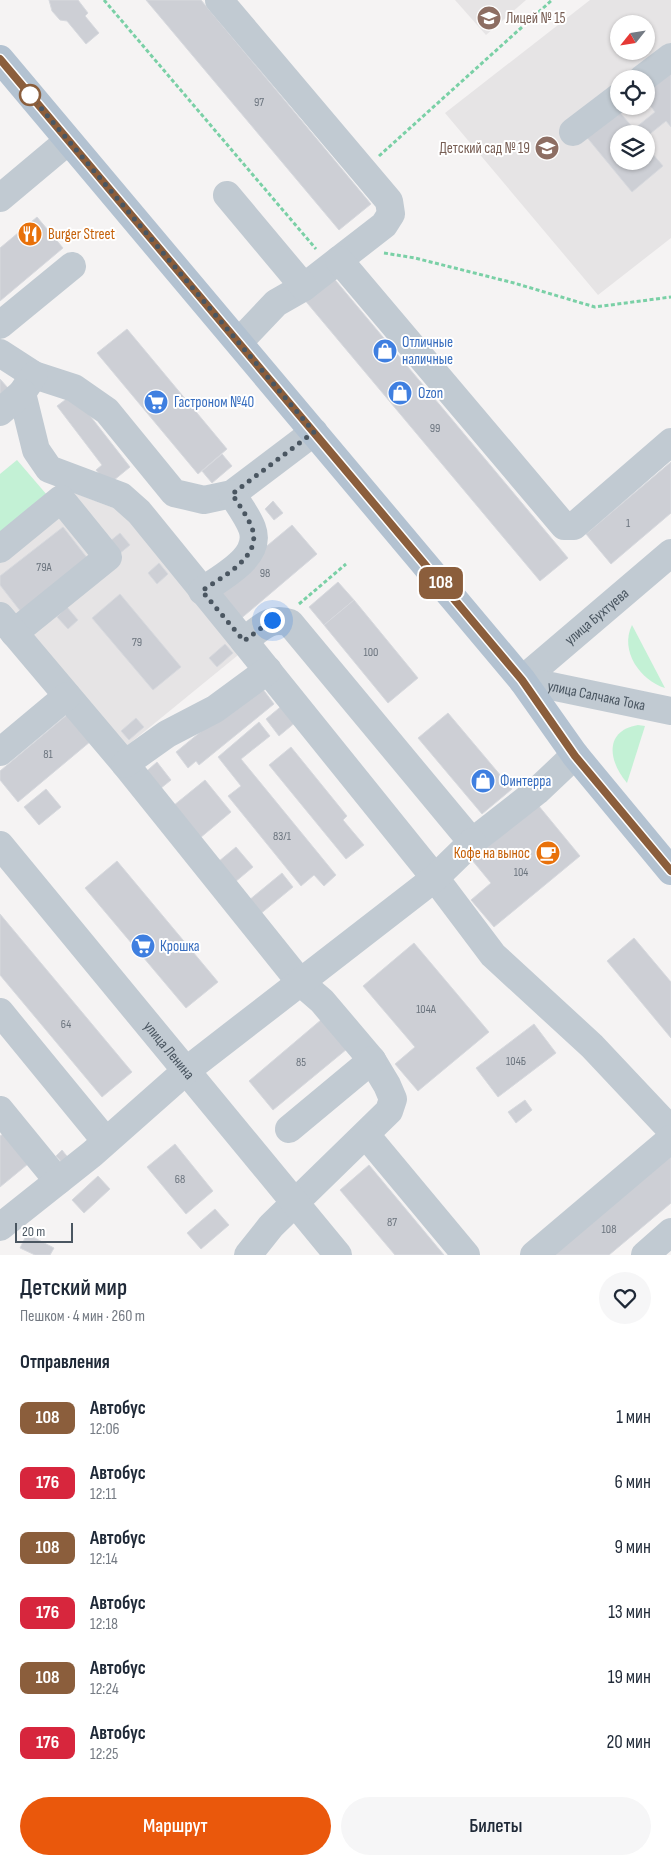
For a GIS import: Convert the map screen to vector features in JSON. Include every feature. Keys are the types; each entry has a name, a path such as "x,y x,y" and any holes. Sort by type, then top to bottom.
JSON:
{"main road":[{"path":"0,59 522,680 575,756 671,871"}],"street":[{"path":"219,0 389,201 391,214 384,225 342,258 304,287 276,303 239,342"},
{"path":"654,70 671,57"},
{"path":"573,132 610,104"},
{"path":"0,198 68,141"},
{"path":"227,196 304,287"},
{"path":"342,258 564,526 574,526 671,442"},
{"path":"0,325 72,266"},
{"path":"0,353 28,384 36,450 49,469 121,496 139,512 435,878 493,955 592,1046 671,1130"},
{"path":"0,412 28,384 74,388 107,411 174,493 204,500 232,494 314,432"},
{"path":"139,512 174,493"},
{"path":"202,591 246,558 252,549 254,538 252,528 232,494"},
{"path":"0,549 61,499 108,557 7,625 125,764 300,982 322,1001 372,1060 393,1099 389,1111 296,1204 271,1226 248,1255"},
{"name":"улица Бухтуева","path":"522,680 671,553"},
{"path":"244,641 272,620 290,623 472,842"},
{"path":"125,764 167,734 214,709 268,670"},
{"name":"улица Салчака Тока","path":"522,680 671,711"},
{"path":"0,752 67,696"},
{"path":"0,1227 58,1181 187,1070 435,878 472,842 537,792 575,756"},
{"name":"улица Ленина","path":"0,845 338,1255"},
{"path":"0,1012 105,1140"},
{"path":"289,1129 372,1060"},
{"path":"0,1110 58,1181"},
{"path":"366,1135 466,1255"},
{"path":"534,1255 671,1139"},
{"path":"645,1255 671,1232"}],"path":[{"path":"104,0 342,258 415,258 514,283 596,307 671,297"},
{"path":"362,171 552,0"},
{"path":"280,620 346,564"}],"shaded area":[{"name":"Лицей № 15","path":"455,0 526,0 486,35"},
{"name":"Детский сад № 19","path":"590,0 671,0 671,238 598,295 445,113"},
{"path":"59,487 129,514 243,651 123,749 0,602 0,537"}],"green space":[{"path":"17,460 47,495 0,534 0,474"},
{"path":"632,625 665,688 648,679 630,655 628,645"},
{"path":"638,725 645,726 627,783 616,766 613,757 614,740 627,728"}],"building":[{"path":"49,0 78,0 88,13 85,16 99,33 86,44 67,21 60,20 52,11"},
{"path":"146,0 201,0 371,204 339,230"},
{"path":"671,65 671,127 666,121 655,130 655,125 639,125 651,115 655,115 655,77"},
{"path":"610,115 622,115 631,125 610,125 610,165 585,135"},
{"path":"655,157 663,166 632,192 614,170 655,170"},
{"path":"37,217 63,248 0,301 0,248"},
{"path":"331,275 568,558 540,581 303,298"},
{"path":"127,329 227,449 198,474 97,353"},
{"path":"0,379 8,388 0,394"},
{"path":"73,394 130,467 108,485 96,470 102,465 57,406"},
{"path":"222,454 232,466 212,483 202,471"},
{"path":"671,462 671,513 611,564 586,534"},
{"path":"273,501 283,513 274,520 265,509"},
{"path":"292,525 317,554 238,621 213,591"},
{"path":"63,527 88,559 21,612 0,585 0,576"},
{"path":"120,533 130,545 119,554 109,542"},
{"path":"159,563 168,574 157,584 148,573"},
{"path":"338,582 354,600 324,625 309,607"},
{"path":"120,594 181,667 153,690 92,618"},
{"path":"354,600 418,678 388,703 324,625"},
{"path":"67,607 78,620 68,629 57,617"},
{"path":"225,644 233,653 217,667 209,658"},
{"path":"259,684 274,704 199,765 196,761 188,768 176,752"},
{"path":"284,704 297,721 279,736 266,719"},
{"path":"74,709 97,736 18,802 0,780 0,771"},
{"path":"448,713 512,789 482,814 418,738"},
{"path":"136,718 144,727 129,740 121,731"},
{"path":"259,722 270,736 241,759 336,875 324,886 314,875 301,886 228,796 241,786 218,757"},
{"path":"291,747 347,816 343,820 364,845 346,859 269,765"},
{"path":"157,762 171,780 155,793 141,776"},
{"path":"205,780 231,812 200,838 173,806"},
{"path":"46,789 61,807 39,825 24,807"},
{"path":"538,805 580,856 494,927 471,900 491,883 472,860"},
{"path":"236,847 253,867 235,882 218,862"},
{"path":"117,861 218,982 186,1008 85,888"},
{"path":"282,873 293,887 259,915 248,901"},
{"path":"0,914 132,1072 102,1097 0,975"},
{"path":"634,938 671,982 671,1038 607,961"},
{"path":"414,943 489,1032 418,1091 395,1064 415,1047 363,986"},
{"path":"328,1014 353,1044 273,1110 249,1081"},
{"path":"534,1024 556,1053 498,1097 476,1068"},
{"path":"525,1100 532,1110 516,1123 508,1112"},
{"path":"3,1134 28,1164 0,1187 0,1136"},
{"path":"175,1144 213,1191 186,1214 147,1167"},
{"path":"62,1150 70,1160 64,1165 56,1156"},
{"path":"671,1156 671,1203 609,1255 548,1255"},
{"path":"369,1165 444,1255 395,1255 340,1190"},
{"path":"98,1176 110,1189 84,1213 72,1200"},
{"path":"215,1209 229,1225 201,1249 187,1233"},
{"path":"27,1234 54,1248 50,1255 35,1255 20,1248"}],"bus line":[{"name":"108","path":"0,59 522,680 575,756 671,871"}],"place":[{"name":"Лицей № 15","path":"489,18"},
{"name":"Детский сад № 19","path":"547,148"},
{"name":"Burger Street","path":"30,234"},
{"name":"Отличные наличные","path":"385,351"},
{"name":"Ozon","path":"400,393"},
{"name":"Гастроном №40","path":"156,402"},
{"name":"Финтерра","path":"483,781"},
{"name":"Кофе на вынос","path":"548,853"},
{"name":"Крошка","path":"143,946"}],"route":[{"path":"30,95 314,432 232,494 252,528 254,538 252,549 246,558 202,591 244,641 272,620"}]}
